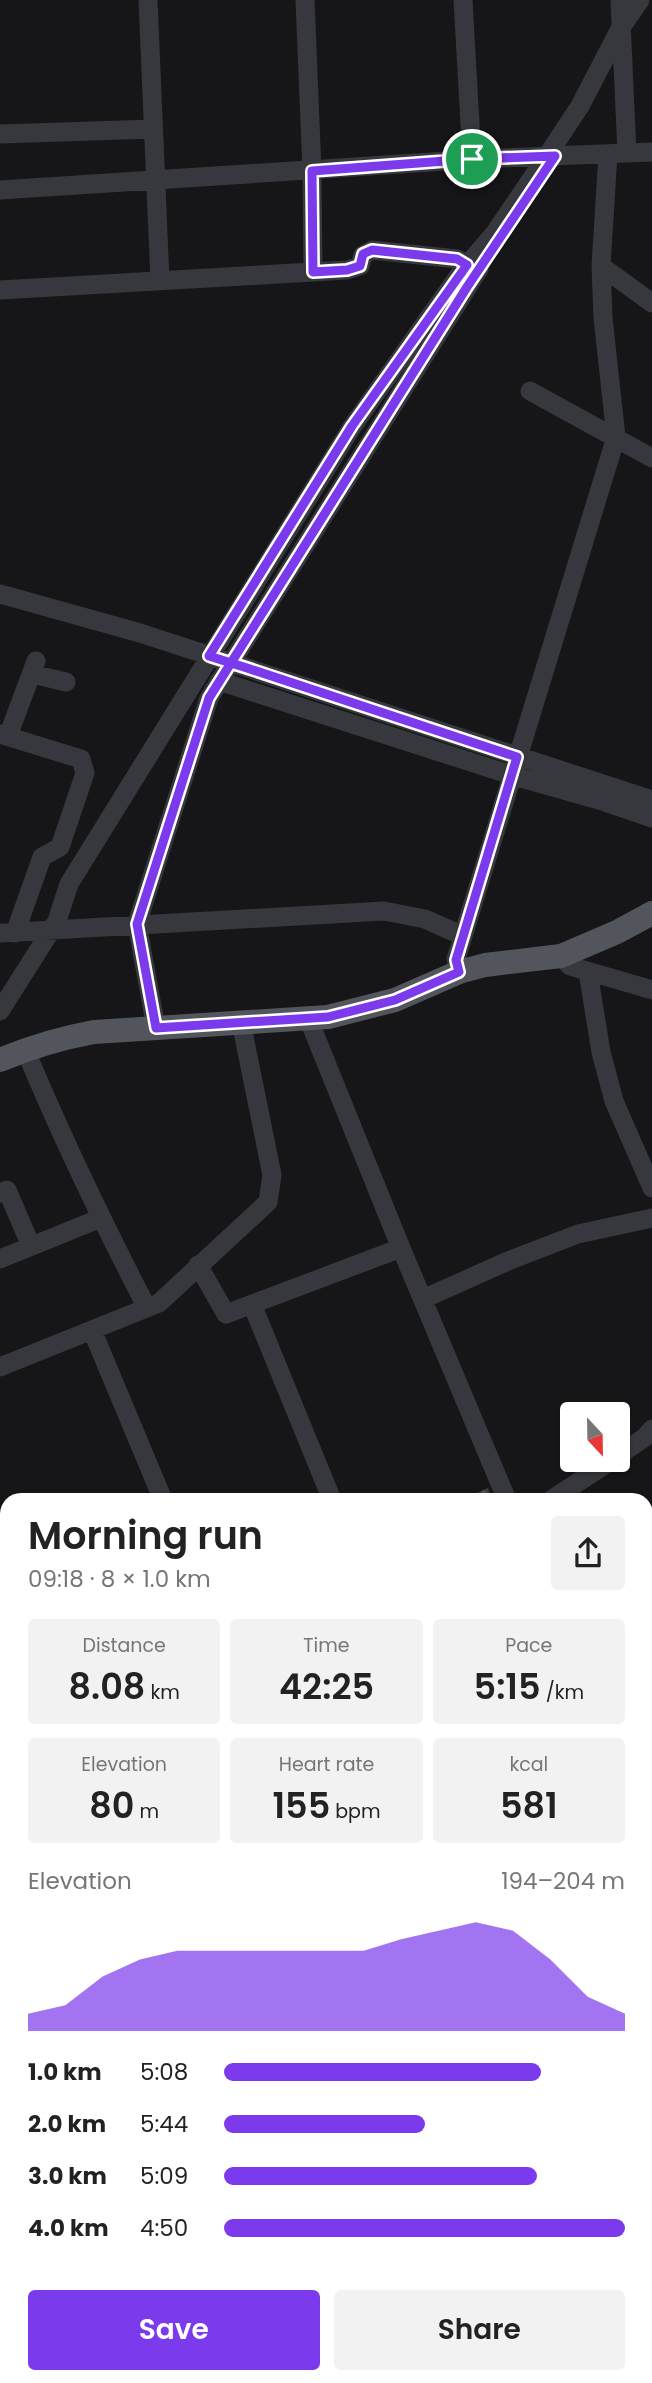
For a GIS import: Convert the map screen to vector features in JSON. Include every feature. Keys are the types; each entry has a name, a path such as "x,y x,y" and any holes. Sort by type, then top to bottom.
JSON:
{"main road":[{"path":"0,1060 25,1049 94,1032 328,1017 395,1000 459,972 485,965 561,956 617,932 652,913"}],"street":[{"path":"148,0 160,281"},
{"path":"304,0 312,171 313,272"},
{"path":"463,0 472,159"},
{"path":"459,972 456,960 463,936 616,437 603,318 601,266 617,154 620,0"},
{"path":"156,1028 137,924 209,698 551,156 620,29 640,0"},
{"path":"0,134 153,129"},
{"path":"0,190 472,159 652,152"},
{"path":"0,1011 57,921 69,884 352,426 467,265 494,234 551,156"},
{"path":"0,289 347,270 360,266 363,254 372,250 457,259 467,265"},
{"path":"601,266 652,303"},
{"path":"530,391 652,458"},
{"path":"0,594 140,633 231,663 652,818"},
{"path":"66,682 34,668 4,735 81,758 85,773 60,847 42,857 8,933 384,911 425,919 463,936"},
{"path":"219,681 514,766 652,800"},
{"path":"561,956 570,966 652,990"},
{"path":"588,972 601,1052 614,1101 643,1143 652,1188"},
{"path":"309,1018 401,1248 504,1493"},
{"path":"0,1367 159,1303 268,1202 272,1175 241,1022"},
{"path":"25,1049 59,1131 147,1308"},
{"path":"0,1193 7,1190 31,1246"},
{"path":"0,1259 101,1218"},
{"path":"423,1299 578,1234 652,1218"},
{"path":"198,1265 226,1314 401,1248"},
{"path":"252,1304 329,1493"},
{"path":"92,1330 160,1493"},
{"path":"630,1447 652,1429"},
{"path":"562,1493 594,1472"}],"building":[{"path":"488,1488 490,1493 477,1493"}],"route":[{"path":"472,159 312,171 313,272 347,270 360,266 363,254 372,250 457,259 467,265 352,426 209,656 231,663 247,668 376,712 517,757 456,960 459,972 395,1000 328,1017 156,1028 137,924 209,698 231,663 276,589 467,287 555,156 472,159"}]}
